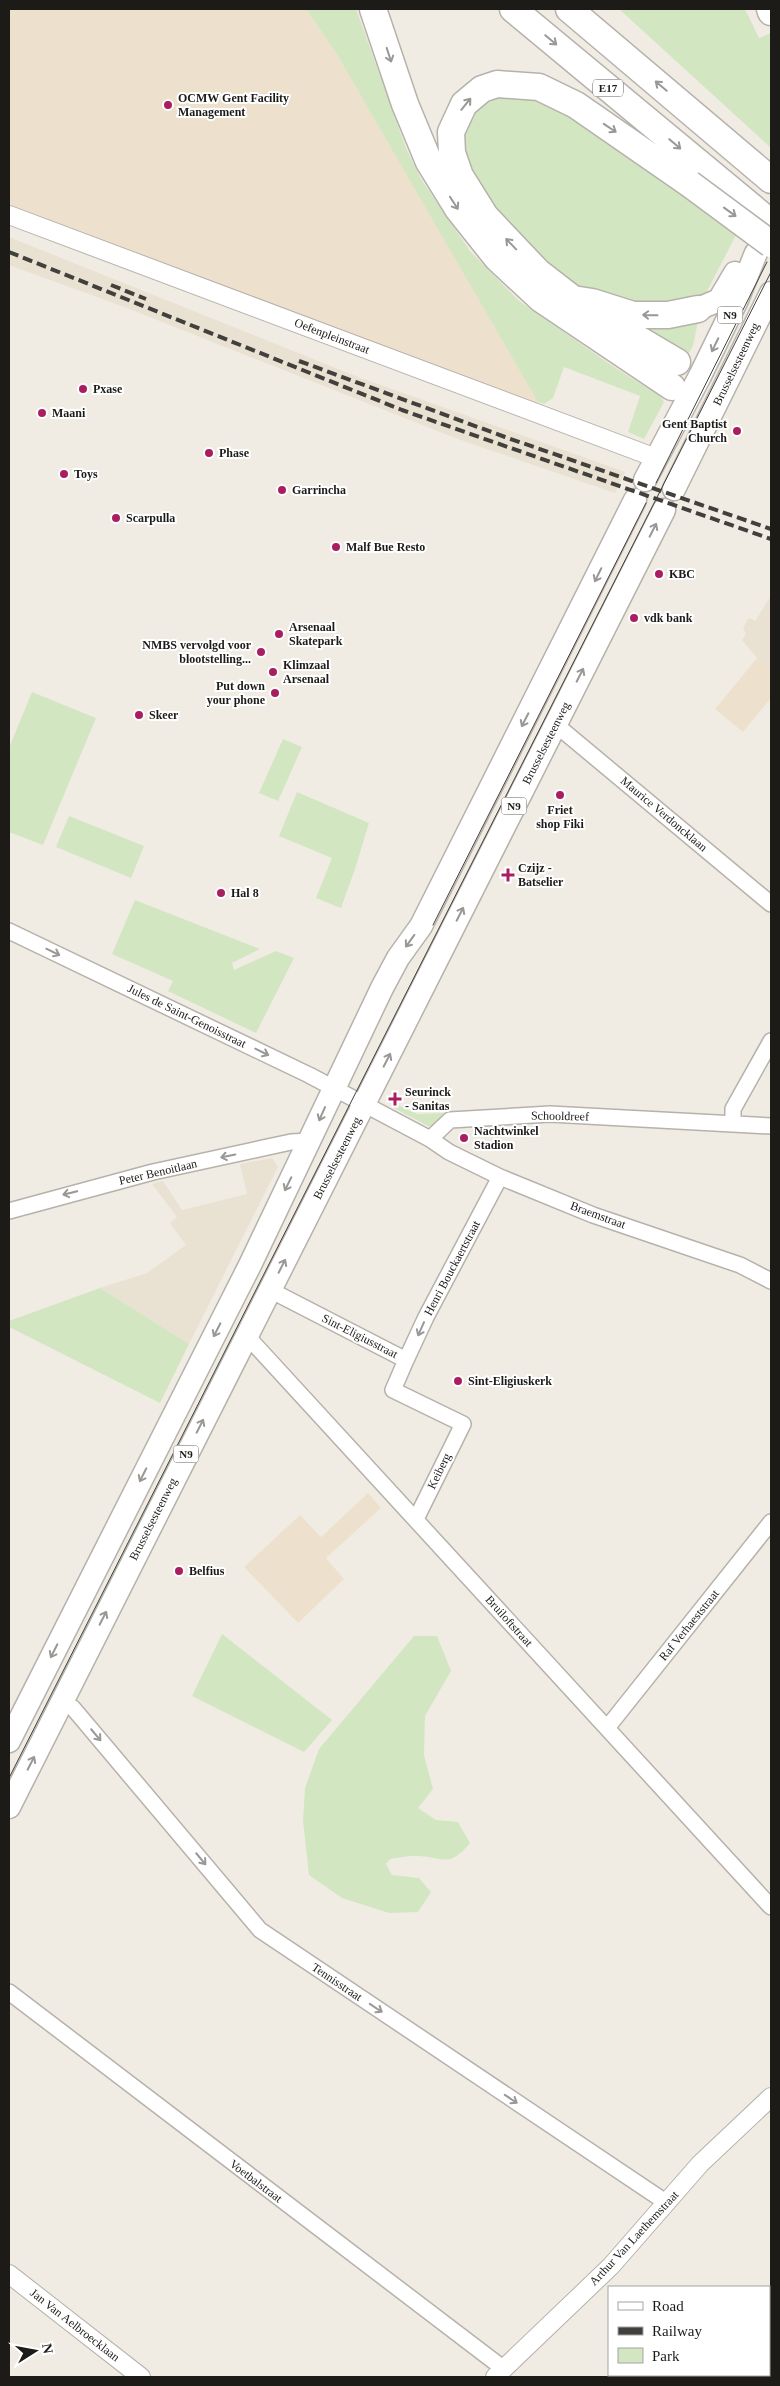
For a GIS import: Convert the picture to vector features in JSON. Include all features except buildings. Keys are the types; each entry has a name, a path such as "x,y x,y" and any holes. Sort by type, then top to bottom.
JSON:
{"highway":[{"path":"373,9 405,104 428,162 458,209 497,258 541,300 679,382"},
{"name":"E17","path":"513,9 697,176 771,224"},
{"path":"569,9 771,180"},
{"path":"596,9 626,57"},
{"path":"679,382 538,272 485,216 460,176 452,153 452,132 464,104 482,89 497,84 539,87 576,106 697,176 764,248"},
{"path":"573,299 592,302 633,315 668,315 698,309"}],"main road":[{"path":"698,309 719,300 739,264 764,248"},
{"name":"N9","path":"700,376 764,248"},
{"name":"Brusselsesteenweg","path":"674,489 771,293"},
{"path":"700,376 723,390 707,399 679,382 700,376"},
{"path":"645,480 656,458 679,382"},
{"name":"N9","path":"9,1741 217,1331 310,1140 333,1087 398,958 420,926 635,500"},
{"name":"Brusselsesteenweg","path":"9,1807 664,510"}],"street":[{"name":"Oefenpleinstraat","path":"9,215 656,458"},
{"name":"Maurice Verdoncklaan","path":"555,724 771,904"},
{"name":"Jules de Saint-Genoisstraat","path":"9,931 365,1103"},
{"path":"733,1123 733,1109 771,1041"},
{"path":"365,1103 430,1139"},
{"name":"Schooldreef","path":"430,1139 450,1120 550,1114 771,1126"},
{"name":"Braemstraat","path":"430,1139 449,1152 500,1177 593,1214 740,1265 771,1281"},
{"name":"Peter Benoitlaan","path":"9,1211 153,1172 291,1142 310,1140"},
{"name":"Henri Bouckaertstraat","path":"406,1360 426,1317 500,1177"},
{"name":"Sint-Eligiusstraat","path":"270,1290 406,1360 393,1390 463,1424"},
{"name":"Bruiloftstraat","path":"246,1335 771,1907"},
{"name":"Keiberg","path":"416,1519 463,1424"},
{"name":"Raf Verhaeststraat","path":"606,1728 771,1522"},
{"name":"Tennisstraat","path":"62,1702 74,1708 260,1930 667,2203"},
{"name":"Voetbalstraat","path":"9,1992 499,2373"},
{"name":"Arthur Van Laethemstraat","path":"499,2373 611,2266 700,2164 771,2097"},
{"name":"Jan Van Aelbroecklaan","path":"9,2274 141,2377"}],"shaded area":[{"path":"9,9 306,9 338,56 538,398 537,413 9,215"},
{"path":"9,237 358,377 625,472 615,493 455,438 127,308 9,265"},
{"path":"771,596 771,670 757,658 742,640 746,634 743,629 747,620 750,618 755,621"},
{"path":"757,658 771,670 771,698 743,732 715,709"},
{"path":"272,1158 278,1167 189,1344 100,1288 147,1273 186,1245 170,1223 177,1217 152,1184 163,1181 182,1210 247,1194 240,1164"},
{"path":"368,1493 381,1508 326,1558 344,1579 298,1623 244,1567 300,1515 321,1537"}],"green space":[{"path":"306,9 356,9 406,148 421,179 470,251 519,301 614,367 660,396 664,402 644,439 628,432 640,396 564,367 553,398 544,404 538,402 338,56"},
{"path":"619,9 745,9 759,38 771,33 771,148"},
{"path":"504,95 531,99 570,117 681,192 736,235 701,303 646,305 578,288 507,229 464,162 463,131 472,114 480,107"},
{"path":"699,316 693,346 685,360 640,325"},
{"path":"32,692 96,718 43,845 9,832 9,748"},
{"path":"283,739 302,747 278,801 259,793"},
{"path":"297,792 369,823 341,908 316,898 332,858 279,836"},
{"path":"69,816 144,846 131,878 56,847"},
{"path":"135,900 260,949 232,963 234,970 276,951 294,958 256,1033 168,991 173,981 112,954"},
{"path":"396,1104 417,1114 444,1113 434,1126 428,1126 394,1108"},
{"path":"100,1288 189,1344 160,1403 9,1327 9,1321"},
{"path":"222,1634 332,1720 304,1752 192,1696"},
{"path":"414,1636 437,1636 451,1671 425,1716 424,1755 433,1789 418,1808 436,1820 458,1822 470,1843 462,1852 450,1859 414,1856 390,1859 386,1864 392,1875 419,1878 431,1892 418,1912 389,1913 342,1898 309,1875 303,1821 305,1788 319,1749"}],"tram line":[{"path":"656,483 767,262"},
{"path":"9,1778 771,272"},
{"path":"433,925 646,503"}],"railway":[{"path":"9,252 402,410 771,539"},
{"path":"111,285 146,299"},
{"path":"299,361 505,437 771,529"}],"place":[{"name":"OCMW Gent Facility Management","path":"168,105"},
{"name":"Pxase","path":"83,389"},
{"name":"Maani","path":"42,413"},
{"name":"Gent Baptist Church","path":"737,431"},
{"name":"Phase","path":"209,453"},
{"name":"Toys","path":"64,474"},
{"name":"Garrincha","path":"282,490"},
{"name":"Scarpulla","path":"116,518"},
{"name":"Malf Bue Resto","path":"336,547"},
{"name":"KBC","path":"659,574"},
{"name":"vdk bank","path":"634,618"},
{"name":"Arsenaal Skatepark","path":"279,634"},
{"name":"NMBS vervolgd voor blootstelling...","path":"261,652"},
{"name":"Klimzaal Arsenaal","path":"273,672"},
{"name":"Put down your phone","path":"275,693"},
{"name":"Skeer","path":"139,715"},
{"name":"Friet shop Fiki","path":"560,795"},
{"name":"Czijz - Batselier","path":"508,875"},
{"name":"Hal 8","path":"221,893"},
{"name":"Seurinck - Sanitas","path":"395,1099"},
{"name":"Nachtwinkel Stadion","path":"464,1138"},
{"name":"Sint-Eligiuskerk","path":"458,1381"},
{"name":"Belfius","path":"179,1571"}]}
